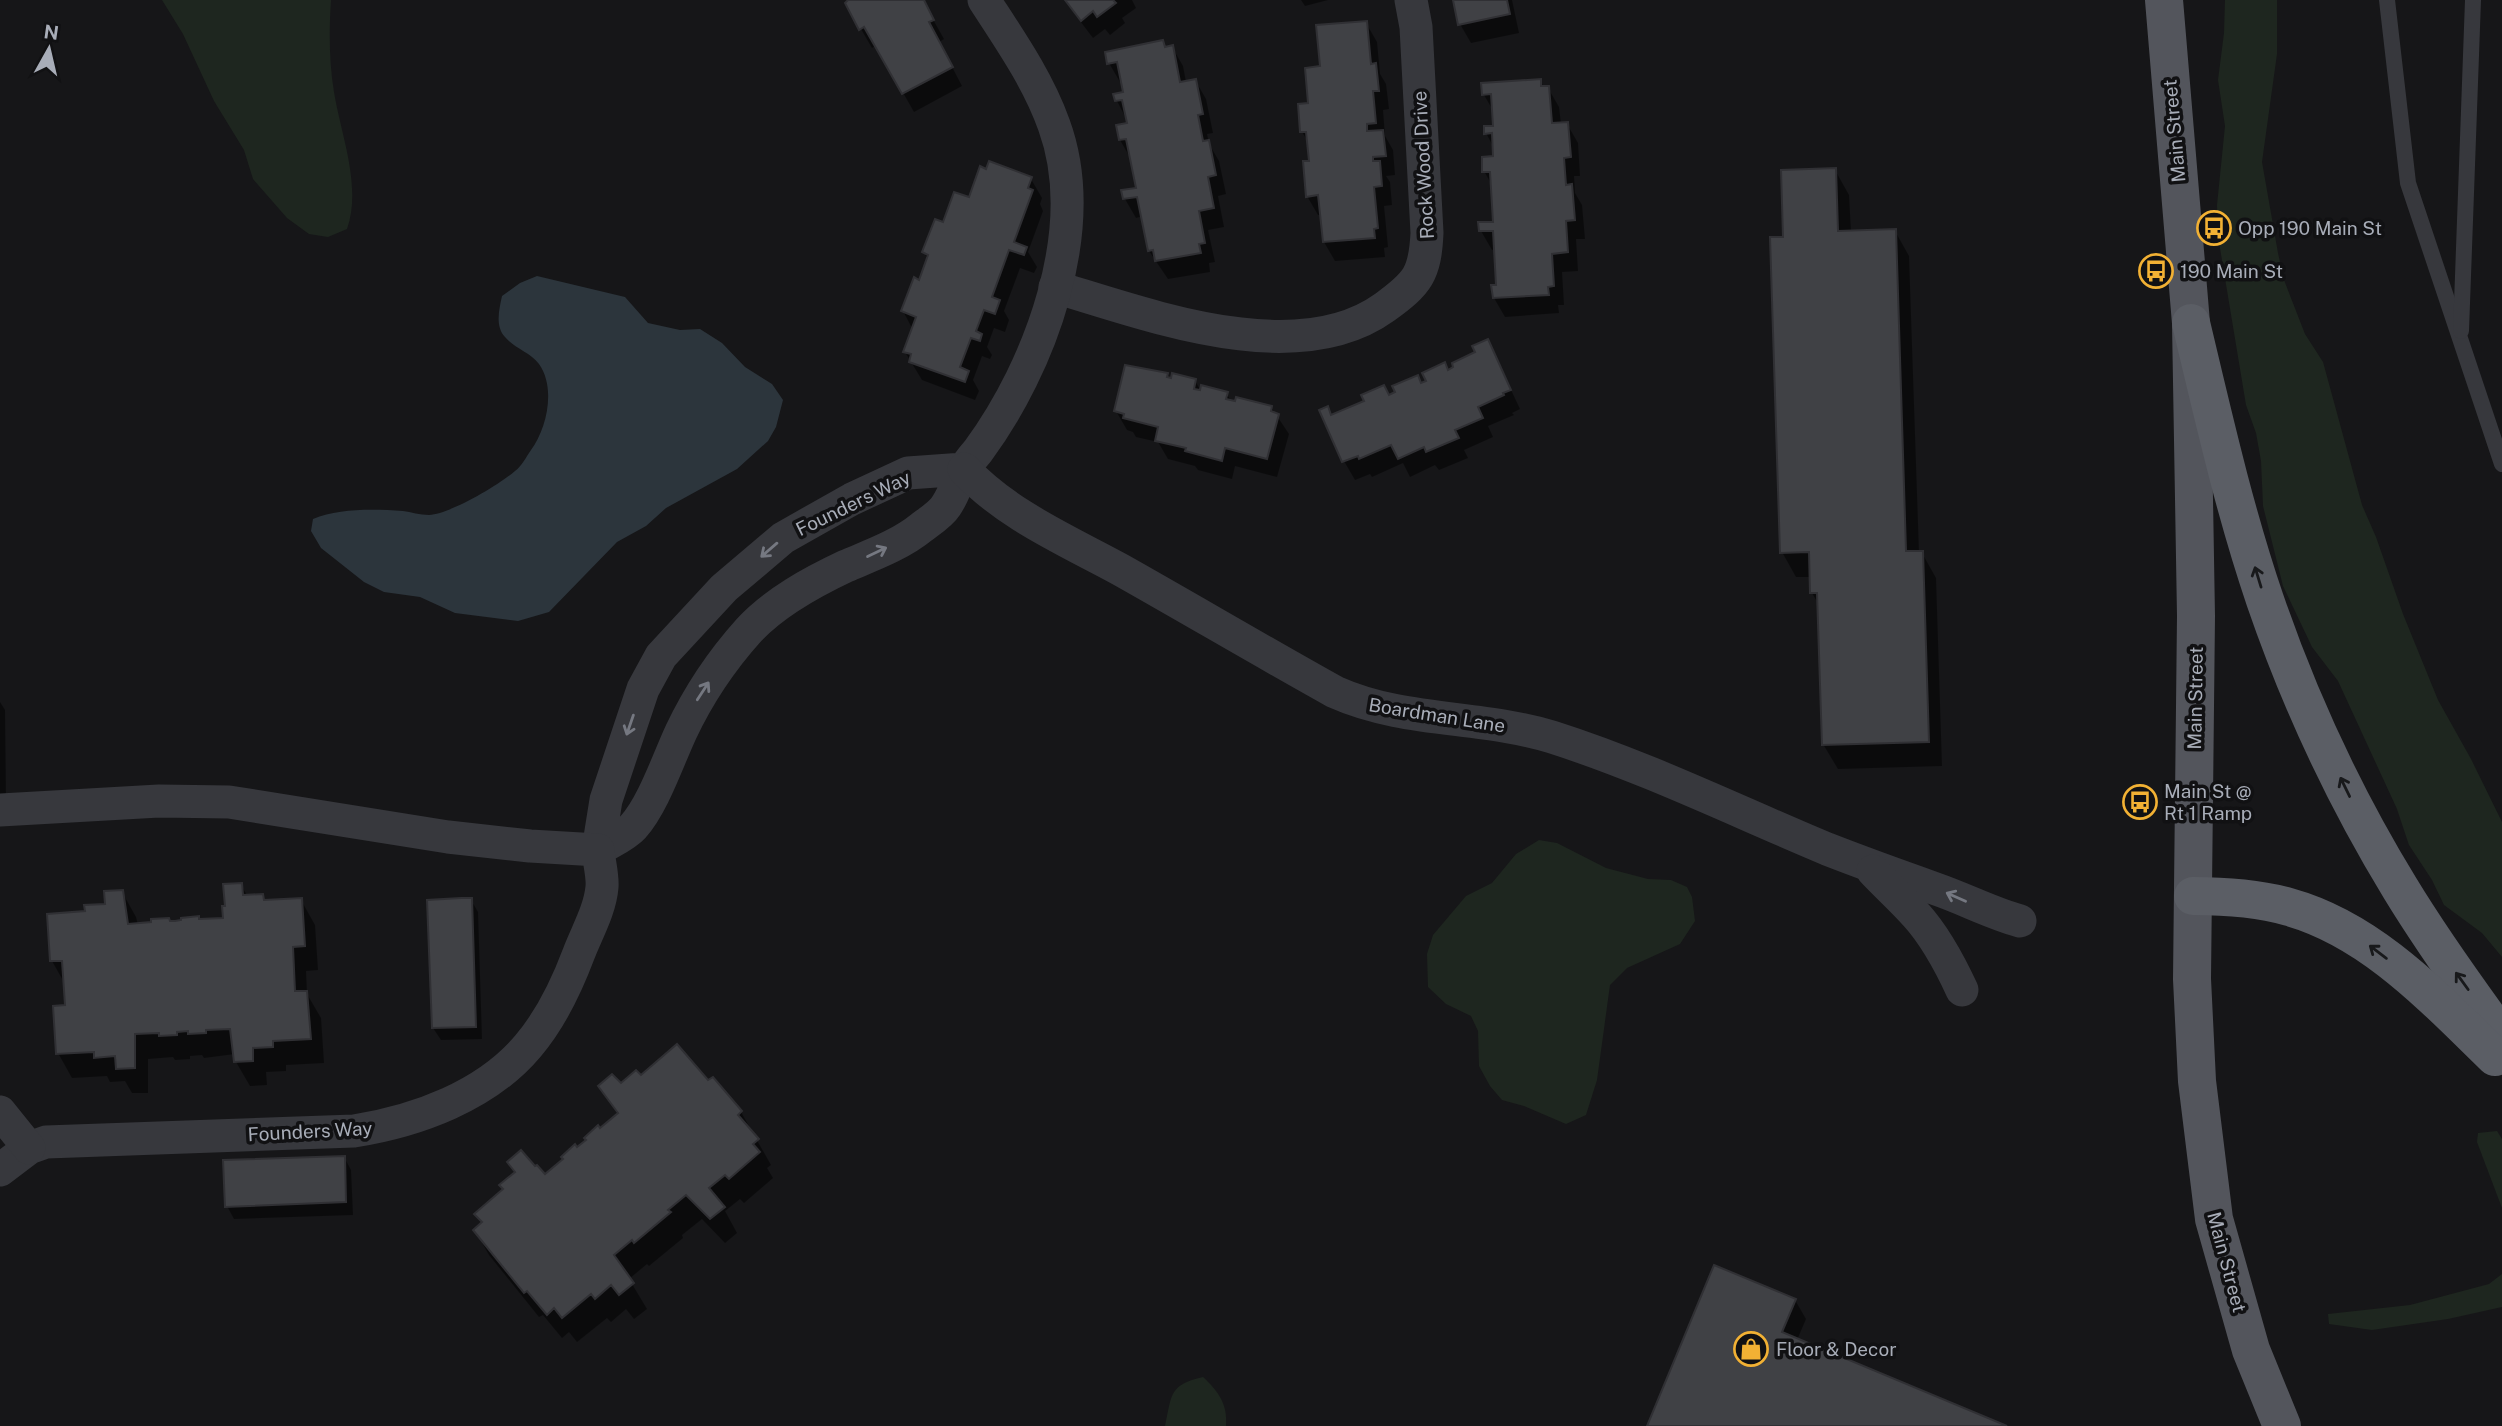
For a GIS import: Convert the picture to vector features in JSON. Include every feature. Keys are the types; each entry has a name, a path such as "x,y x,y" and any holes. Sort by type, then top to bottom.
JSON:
{"highway":[{"path":"2191,323 2241,520 2265,600 2291,667 2357,812 2399,888 2502,1037"},
{"path":"2193,896 2268,902 2306,912 2345,929 2384,956 2502,1063"}],"main road":[{"name":"Main Street","path":"2164,0 2191,323 2196,616 2192,979 2197,1080 2214,1219 2251,1350 2282,1426"}],"street":[{"path":"0,810 182,801 229,802 448,837 597,850 633,828 657,788 701,694 750,629 777,606 811,583 881,551 920,529 946,507 964,470 1011,400 1055,286 1066,240 1067,181 1055,127 1037,86 984,0"},
{"name":"Rock Wood Drive","path":"1055,286 1170,320 1238,334 1281,338 1313,336 1369,319 1399,297 1419,278 1426,258 1427,233 1416,27 1410,0"},
{"name":"Founders Way","path":"29,1148 46,1142 355,1131 396,1123 455,1100 481,1086 510,1065 528,1046 568,982 598,905 602,886 597,850 606,800 643,689 661,656 724,588 783,538 852,499 908,473 964,470"},
{"name":"Boardman Lane","path":"964,470 1006,508 1343,696 1393,712 1507,726 1551,737 1683,787 1867,865 2002,916 2020,920"},
{"name":"Boardman Lane","path":"1867,865 1916,915 1932,936 1962,990"},
{"path":"0,1112 29,1148 0,1170"}],"lane":[{"path":"2387,0 2408,183 2460,341 2496,430 2502,464"},
{"path":"2460,341 2473,0"}],"shaded area":[{"path":"162,0 331,0 332,81 351,178 351,213 347,229 328,237 309,234 287,218 253,179 244,150 214,101 183,34"},
{"path":"2225,0 2277,0 2277,54 2262,162 2284,280 2305,334 2323,362 2362,505 2403,614 2438,700 2502,822 2502,957 2482,933 2444,905 2432,880 2409,845 2397,809 2338,681 2312,647 2283,586 2263,506 2261,461 2256,433 2246,405 2218,236 2217,205 2225,126 2218,80"},
{"path":"537,276 625,297 648,323 680,330 700,329 722,343 745,367 772,384 783,400 776,427 768,441 737,469 666,508 646,526 617,542 549,612 518,621 455,613 420,597 384,592 364,582 321,548 311,531 313,519 357,510 403,511 429,515 449,510 508,477 520,467 537,441 547,408 547,384 544,374 535,360 505,337 499,318 502,296 520,283"},
{"path":"1539,840 1557,843 1606,868 1648,879 1671,880 1687,887 1692,897 1695,921 1680,944 1627,968 1610,985 1597,1080 1586,1115 1566,1124 1524,1106 1502,1100 1479,1066 1478,1031 1471,1016 1446,1004 1428,987 1427,954 1433,935 1466,896 1492,883 1516,854"},
{"path":"2497,1131 2502,1139 2502,1208 2477,1142 2478,1133"},
{"path":"2502,1274 2502,1307 2448,1319 2372,1330 2329,1324 2328,1314 2410,1305 2489,1284"},
{"path":"1203,1377 1221,1399 1226,1426 1165,1426 1174,1392 1184,1384"}],"building":[{"path":"848,0 924,0 934,20 929,22 953,67 902,94 864,27 859,30 845,3"},
{"path":"1065,0 1113,0 1116,3 1097,17 1093,11 1081,21"},
{"path":"1453,0 1507,0 1510,14 1458,25"},
{"path":"1367,21 1371,64 1376,63 1379,91 1373,91 1376,123 1367,124 1367,131 1383,130 1386,156 1373,157 1373,161 1380,161 1382,186 1374,187 1378,228 1374,229 1375,238 1323,242 1318,195 1306,197 1303,161 1309,161 1306,132 1300,132 1298,104 1308,103 1305,68 1320,66 1316,25"},
{"path":"1163,40 1165,47 1173,45 1180,82 1196,79 1203,114 1198,115 1203,141 1209,140 1216,175 1208,177 1214,208 1199,211 1205,243 1199,244 1201,253 1155,261 1153,250 1148,251 1137,197 1123,199 1121,190 1136,188 1126,139 1119,140 1116,125 1127,123 1122,100 1115,101 1113,94 1123,92 1117,62 1107,64 1105,52"},
{"path":"1541,79 1541,86 1549,86 1552,123 1568,122 1571,157 1564,158 1566,185 1572,184 1575,220 1566,221 1568,252 1552,254 1554,286 1548,287 1549,295 1493,298 1491,285 1496,285 1493,231 1479,231 1478,222 1493,222 1490,172 1482,172 1482,157 1493,156 1492,133 1484,134 1484,126 1493,126 1491,94 1482,95 1481,83"},
{"path":"989,161 1032,177 1028,188 1033,190 1014,242 1027,247 1024,255 1009,250 992,297 1000,300 995,314 984,310 976,331 982,334 980,341 971,338 960,367 969,371 965,382 909,362 911,354 903,352 916,317 901,311 914,277 919,280 928,255 922,252 935,219 943,222 954,192 969,197 980,166 986,169"},
{"path":"1836,168 1838,231 1896,229 1906,551 1923,551 1929,742 1822,745 1817,593 1810,593 1809,552 1780,553 1770,237 1783,237 1781,170"},
{"path":"1488,339 1511,390 1478,407 1483,418 1455,430 1459,438 1426,452 1424,447 1398,459 1391,445 1359,459 1358,456 1342,462 1319,410 1328,406 1331,415 1364,401 1361,395 1384,385 1389,395 1395,392 1392,386 1418,375 1421,383 1426,381 1422,373 1445,362 1448,370 1453,367 1452,363 1475,352 1472,346"},
{"path":"1125,365 1168,373 1167,377 1171,378 1172,373 1196,379 1194,389 1200,390 1201,385 1228,392 1226,399 1235,401 1236,397 1272,406 1271,411 1279,414 1267,459 1225,448 1222,461 1185,451 1186,448 1155,441 1158,427 1123,418 1124,414 1114,411"},
{"path":"242,883 243,895 263,894 264,900 302,898 305,946 293,947 295,991 307,991 311,1039 273,1041 273,1047 253,1048 253,1061 234,1062 230,1029 206,1030 206,1033 177,1032 177,1035 159,1036 159,1033 135,1034 135,1068 116,1069 115,1056 94,1058 94,1052 56,1054 53,1006 65,1005 62,961 50,961 47,914 85,911 84,905 105,904 104,891 123,890 128,924 151,922 151,919 169,918 170,921 175,921 199,916 199,919 223,918 223,884"},
{"path":"472,898 476,1027 432,1028 427,900"},
{"path":"677,1044 708,1080 713,1077 742,1111 738,1115 759,1139 753,1144 760,1152 729,1179 725,1175 709,1188 725,1207 710,1219 686,1195 668,1210 671,1212 634,1243 632,1240 614,1255 634,1283 619,1295 611,1285 595,1299 591,1294 562,1318 554,1308 547,1315 527,1291 524,1293 473,1230 482,1222 474,1214 503,1189 499,1185 515,1172 507,1162 521,1150 545,1174 563,1159 561,1157 575,1144 577,1147 598,1125 600,1128 618,1113 598,1086 612,1074 621,1083 636,1070 641,1075"},
{"path":"345,1156 346,1202 225,1207 223,1160"},
{"name":"Floor & Decor","path":"1714,1265 1796,1299 1782,1332 2007,1426 1647,1426"}],"place":[{"name":"Opp 190 Main St","path":"2214,228"},
{"name":"190 Main St","path":"2156,271"},
{"name":"Main St @ Rt 1 Ramp","path":"2140,802"},
{"name":"Floor & Decor","path":"1751,1349"}]}
